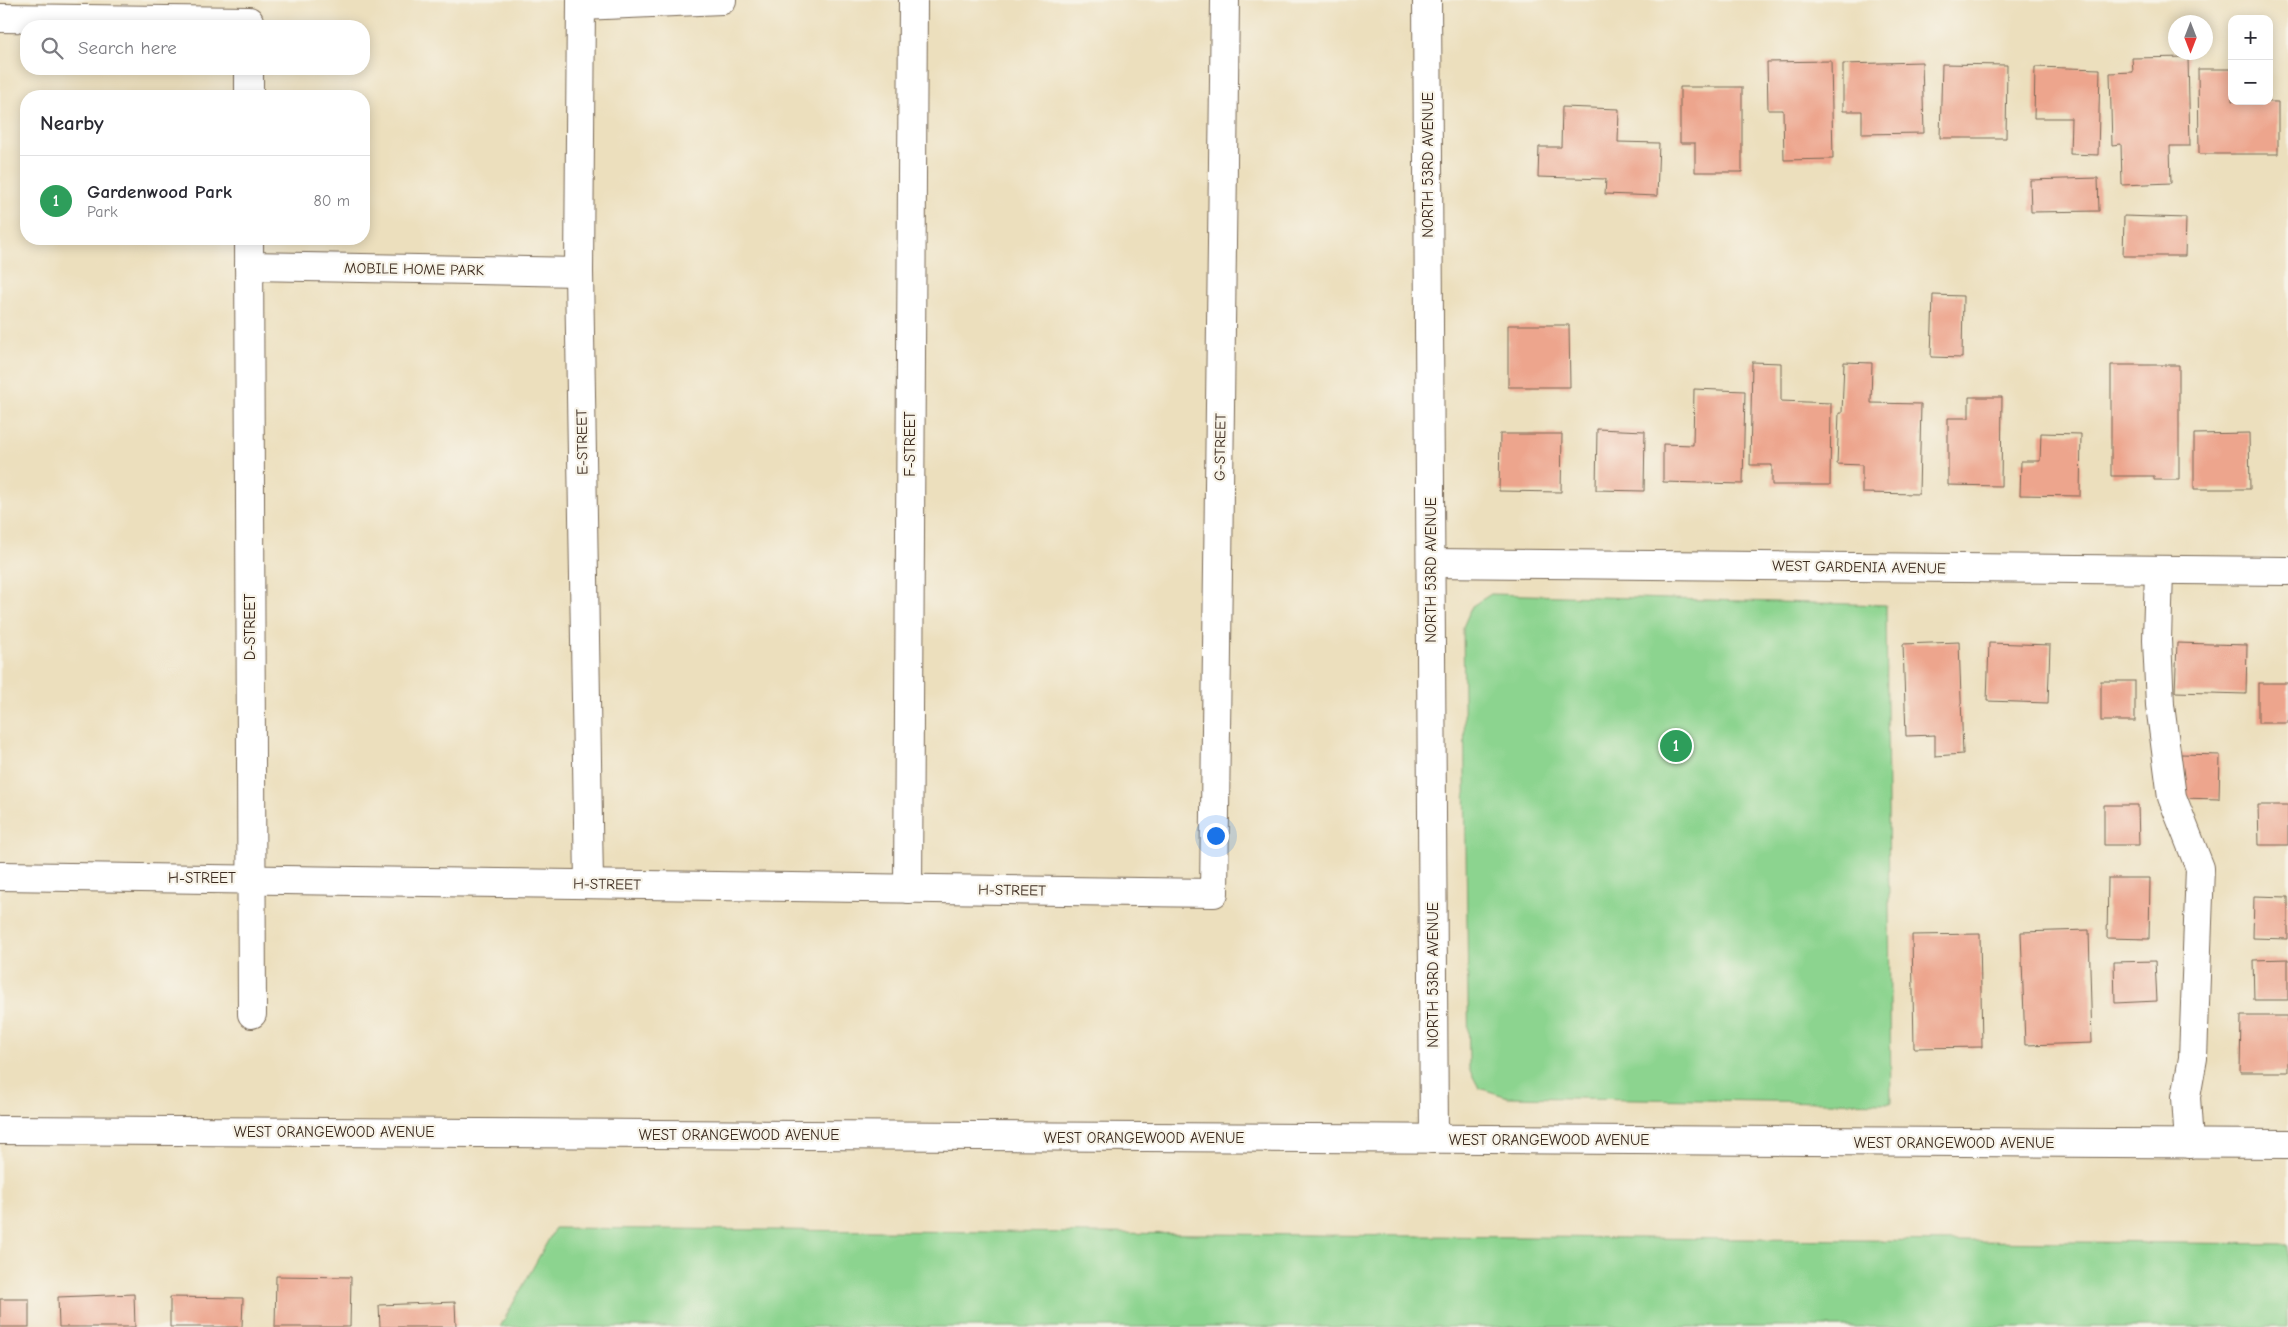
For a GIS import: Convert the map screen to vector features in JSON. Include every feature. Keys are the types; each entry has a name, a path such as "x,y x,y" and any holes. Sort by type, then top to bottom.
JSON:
{"street":[{"path":"581,3 722,0"},
{"name":"F-STREET","path":"908,888 913,0"},
{"name":"G-STREET","path":"1214,893 1225,0"},
{"name":"NORTH 53RD AVENUE","path":"1427,0 1434,1140"},
{"name":"E-STREET","path":"581,3 579,272 589,883"},
{"path":"0,18 249,16"},
{"path":"249,75 249,90"},
{"name":"D-STREET","path":"249,245 252,1014"},
{"name":"MOBILE HOME PARK","path":"249,266 579,272"},
{"name":"WEST GARDENIA AVENUE","path":"1430,563 2288,571"},
{"path":"2159,570 2156,640 2160,705 2172,797 2200,868 2193,1058 2186,1097 2189,1144"},
{"name":"H-STREET","path":"0,876 251,878 1214,893"},
{"name":"WEST ORANGEWOOD AVENUE","path":"0,1130 2288,1144"}],"green space":[{"path":"1491,594 1886,605 1891,1103 1508,1097 1479,1088 1469,1069 1463,627 1472,606"},
{"path":"555,1228 2288,1244 2288,1327 500,1327"}],"building":[{"path":"2168,57 2168,60 2188,60 2190,146 2170,146 2171,183 2122,185 2121,144 2112,145 2110,73 2133,72 2132,58"},
{"path":"1831,61 1833,159 1784,160 1783,110 1768,110 1767,62"},
{"path":"1922,62 1924,133 1862,134 1862,111 1843,111 1843,64"},
{"path":"1942,64 2007,65 2006,138 1940,138"},
{"path":"2035,67 2100,69 2098,155 2070,154 2071,118 2034,118"},
{"path":"2198,69 2228,69 2228,105 2273,105 2273,102 2278,102 2278,154 2199,154"},
{"path":"1680,87 1742,87 1742,172 1695,172 1695,143 1680,143"},
{"path":"1562,107 1619,109 1618,142 1659,143 1657,196 1605,194 1606,179 1538,177 1539,147 1561,147"},
{"path":"2098,178 2099,211 2031,212 2030,180"},
{"path":"2124,216 2186,218 2185,256 2123,256"},
{"path":"1933,295 1963,296 1962,358 1931,357"},
{"path":"1508,325 1569,325 1570,387 1508,387"},
{"path":"1752,362 1781,363 1781,401 1831,403 1830,485 1772,485 1772,465 1750,465"},
{"path":"1844,362 1872,363 1871,403 1921,404 1919,494 1862,493 1862,465 1837,464"},
{"path":"2111,365 2179,365 2179,480 2154,480 2154,476 2111,476"},
{"path":"1694,389 1745,391 1743,484 1663,482 1663,444 1693,445"},
{"path":"1969,397 2002,397 2001,486 1948,485 1948,418 1969,418"},
{"path":"1597,429 1645,431 1644,491 1596,490"},
{"path":"2041,433 2081,434 2080,496 2020,495 2021,461 2040,461"},
{"path":"2249,433 2250,489 2194,489 2194,434"},
{"path":"1500,434 1562,434 1561,492 1499,491"},
{"path":"1959,642 1963,754 1935,756 1935,735 1906,736 1903,644"},
{"path":"1989,643 2050,645 2048,703 1987,701"},
{"path":"2177,643 2247,645 2246,694 2175,692"},
{"path":"2101,681 2135,681 2135,721 2101,721"},
{"path":"2258,683 2288,683 2288,723 2258,723"},
{"path":"2181,754 2220,755 2219,799 2180,798"},
{"path":"2104,805 2138,805 2139,845 2104,845"},
{"path":"2258,805 2288,805 2288,845 2259,845"},
{"path":"2108,878 2150,878 2149,939 2107,938"},
{"path":"2254,896 2288,897 2288,939 2253,938"},
{"path":"2089,930 2092,1043 2025,1045 2021,932"},
{"path":"1980,934 1982,1047 1914,1048 1912,935"},
{"path":"2288,959 2288,1000 2254,1000 2253,960"},
{"path":"2155,961 2157,1001 2115,1003 2114,962"},
{"path":"2241,1016 2288,1016 2288,1072 2240,1072"},
{"path":"276,1276 351,1277 350,1327 275,1327"},
{"path":"134,1294 135,1327 59,1327 58,1297"},
{"path":"170,1297 243,1298 242,1327 170,1327"},
{"path":"0,1299 29,1299 29,1327 0,1327"},
{"path":"455,1302 456,1327 380,1327 379,1305"}],"place":[{"name":"Gardenwood Park","path":"1676,746"}]}
